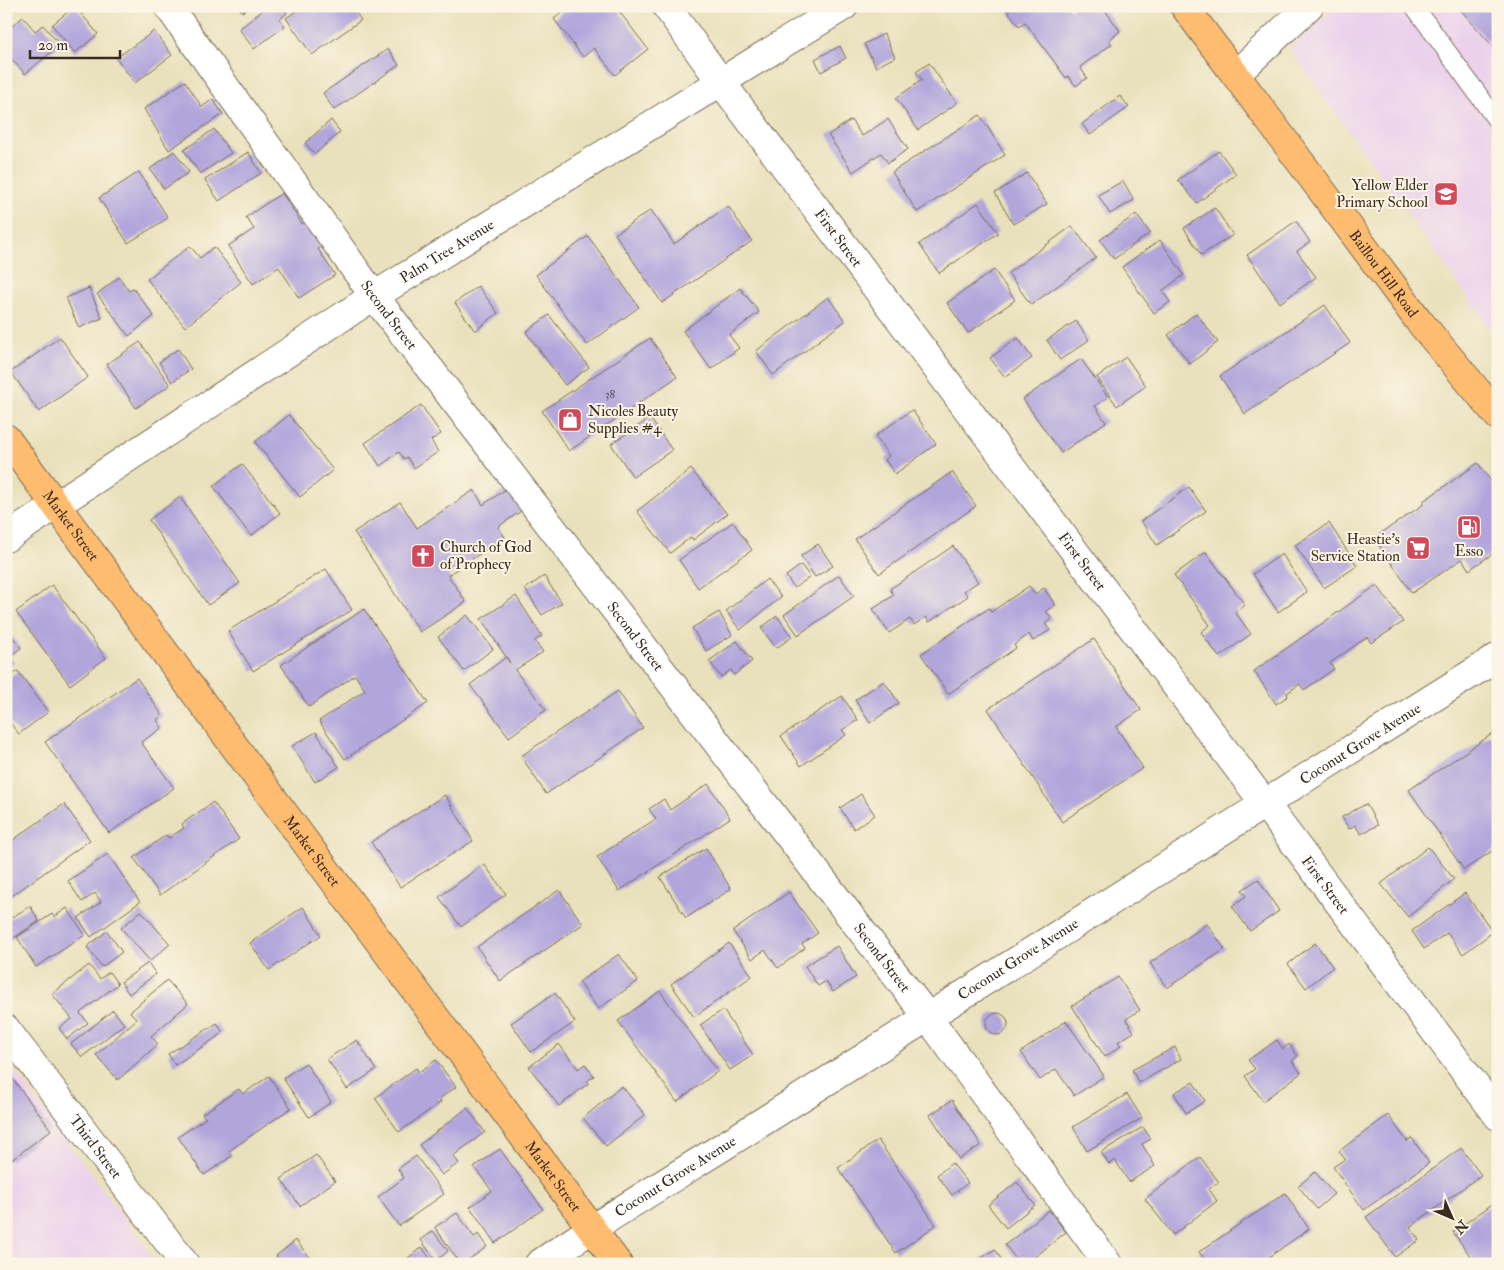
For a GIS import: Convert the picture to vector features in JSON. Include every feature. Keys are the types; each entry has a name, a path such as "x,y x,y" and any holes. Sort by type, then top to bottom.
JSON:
{"main road":[{"name":"Baillou Hill Road","path":"1184,6 1419,321 1498,416"},
{"name":"Market Street","path":"6,438 618,1264"}],"street":[{"name":"Second Street","path":"168,6 374,296 927,1016 1108,1264"},
{"name":"First Street","path":"666,6 721,82 1498,1116"},
{"name":"Palm Tree Avenue","path":"6,538 374,296 844,6"},
{"path":"1236,74 1309,6"},
{"name":"Coconut Grove Avenue","path":"539,1264 592,1228 1498,657"},
{"name":"Third Street","path":"6,1028 185,1264"}],"lane":[{"path":"1414,6 1498,122"}],"shaded area":[{"name":"Yellow Elder Primary School","path":"1337,6 1498,6 1498,339 1290,49"},
{"path":"6,1060 158,1264 6,1264"}],"building":[{"path":"75,6 98,34 75,53 52,25"},
{"path":"239,6 252,6 242,12"},
{"path":"268,6 282,6 287,13 280,19 285,26 254,49 239,29"},
{"path":"303,6 351,6 361,20 312,55 286,18"},
{"path":"570,6 615,6 648,49 615,75 594,48 583,57 554,19"},
{"path":"913,6 926,6 916,11"},
{"path":"1004,6 1043,8 1067,6 1070,10 1075,6 1102,6 1120,31 1109,40 1112,44 1080,67 1087,78 1076,86 1068,76 1066,78 1025,22 1019,26"},
{"path":"1457,6 1498,6 1498,52"},
{"path":"23,17 35,31 43,25 60,45 25,74 6,53 6,31"},
{"path":"154,31 172,55 135,83 116,58"},
{"path":"884,34 895,57 876,67 864,44"},
{"path":"840,46 846,58 821,72 815,59"},
{"path":"388,49 399,65 334,110 323,93"},
{"path":"929,63 957,103 918,130 896,98 922,80 916,72"},
{"path":"185,81 202,107 213,99 223,114 169,150 144,109"},
{"path":"1120,96 1129,107 1090,135 1082,124"},
{"path":"980,115 1005,155 917,212 892,172"},
{"path":"888,119 908,149 888,163 881,153 853,172 828,135 851,120 862,136"},
{"path":"331,120 340,132 315,154 305,143"},
{"path":"214,129 231,153 200,174 184,150"},
{"path":"174,151 189,172 164,189 150,169"},
{"path":"1219,151 1236,174 1197,203 1178,180"},
{"path":"248,152 261,173 219,201 205,180"},
{"path":"139,172 168,218 128,243 99,198"},
{"path":"1027,173 1047,204 1013,224 995,193"},
{"path":"1123,181 1134,200 1110,214 1098,195"},
{"path":"282,193 302,224 307,220 324,246 318,249 335,275 299,298 279,267 253,284 228,246 254,229 246,217"},
{"path":"978,203 998,233 939,273 919,244"},
{"path":"728,206 752,241 662,303 615,234 651,210 674,244"},
{"path":"1215,208 1233,235 1201,255 1184,228"},
{"path":"1136,214 1150,233 1114,259 1100,240"},
{"path":"1296,221 1310,242 1297,251 1316,277 1280,303 1247,255"},
{"path":"1072,226 1096,258 1031,305 1008,273"},
{"path":"588,236 639,307 587,345 536,275"},
{"path":"1160,240 1184,275 1162,291 1170,302 1154,313 1122,267"},
{"path":"190,246 200,258 214,247 241,282 185,327 147,279"},
{"path":"994,270 1015,300 968,333 947,303"},
{"path":"119,277 129,291 133,288 154,316 129,336 97,294"},
{"path":"478,286 498,313 475,331 455,303"},
{"path":"89,288 102,318 79,328 66,298"},
{"path":"740,288 759,312 729,335 739,348 711,369 683,331"},
{"path":"828,297 845,321 773,375 756,351"},
{"path":"1325,305 1350,343 1245,414 1220,376"},
{"path":"1196,313 1218,342 1190,364 1168,335"},
{"path":"549,315 589,367 565,385 526,332"},
{"path":"1076,321 1089,340 1060,360 1047,340"},
{"path":"60,337 88,377 39,412 11,372"},
{"path":"650,338 677,377 569,451 542,411"},
{"path":"1018,338 1032,358 1005,377 990,358"},
{"path":"140,342 170,385 136,408 107,364"},
{"path":"178,349 191,369 172,382 159,362"},
{"path":"1126,357 1146,386 1117,406 1097,377"},
{"path":"1081,359 1108,397 1095,406 1106,422 1061,453 1023,399"},
{"path":"421,405 441,434 431,440 438,452 414,468 407,457 404,459 399,452 380,466 365,443"},
{"path":"912,410 936,444 895,474 885,460 889,456 875,436"},
{"path":"289,415 333,470 300,497 255,442"},
{"path":"650,418 672,450 633,477 611,444"},
{"path":"1478,463 1498,491 1498,550 1469,570 1462,559 1412,593 1374,538 1424,504 1422,502"},
{"path":"242,464 280,513 251,536 213,486"},
{"path":"691,469 727,514 693,540 691,537 670,553 637,511"},
{"path":"952,472 976,506 879,574 855,539"},
{"name":"Church of God of Prophecy","path":"509,487 524,509 498,527 505,537 448,575 466,602 420,632 354,532 400,502 417,528 474,490 483,505"},
{"path":"1189,487 1206,511 1157,545 1141,521"},
{"path":"180,497 240,583 208,605 149,520"},
{"path":"733,522 752,550 698,588 679,560"},
{"path":"1329,523 1357,566 1324,588 1295,545"},
{"path":"818,544 833,566 815,577 801,556"},
{"path":"953,546 978,582 964,591 968,596 929,622 926,617 914,625 910,619 889,633 873,609 894,595 890,589"},
{"path":"1206,552 1245,605 1235,612 1251,634 1219,657 1201,632 1210,625 1174,575"},
{"path":"1282,554 1307,592 1278,612 1253,574"},
{"path":"801,565 810,577 794,588 786,576"},
{"path":"326,569 352,610 253,671 228,631"},
{"path":"839,575 854,596 798,635 784,615"},
{"path":"544,576 562,603 542,615 525,589"},
{"path":"767,579 781,597 740,630 726,611"},
{"path":"52,585 106,658 70,685 16,612"},
{"path":"1377,585 1403,622 1371,643 1367,637 1330,663 1334,669 1304,690 1300,684 1287,693 1288,696 1276,704 1254,671"},
{"path":"1029,586 1035,594 1044,588 1055,605 1046,611 1052,619 1045,624 1050,630 1033,641 1029,634 1014,645 1016,648 948,694 921,654 989,608 991,612"},
{"path":"516,596 542,636 535,641 543,652 515,670 546,710 509,737 470,685 506,657 510,663 481,619"},
{"path":"364,609 428,703 345,759 319,721 365,690 355,675 309,707 281,665"},
{"path":"719,612 732,635 706,651 692,628"},
{"path":"467,615 493,649 464,671 438,637"},
{"path":"777,616 792,637 776,648 761,628"},
{"path":"6,628 21,648 10,656 14,662 6,668"},
{"path":"1094,639 1141,710 1116,727 1143,768 1062,822 988,709"},
{"path":"737,641 752,661 734,675 731,670 721,677 709,661"},
{"path":"18,671 48,712 19,734 6,718 6,680"},
{"path":"137,678 162,715 157,720 162,728 141,742 174,788 109,833 45,742"},
{"path":"884,681 899,703 870,723 855,700"},
{"path":"618,691 643,728 546,794 521,756"},
{"path":"842,696 858,720 842,730 846,735 801,766 781,736"},
{"path":"1498,730 1498,847 1464,870 1409,790"},
{"path":"316,732 339,767 315,782 292,746"},
{"path":"708,784 730,818 619,891 597,857 656,819 649,809 664,799 670,810"},
{"path":"861,794 875,815 854,829 840,808"},
{"path":"445,795 473,841 400,887 371,842"},
{"path":"213,802 239,839 160,895 134,858 166,835 169,838 184,828 182,824"},
{"path":"64,804 90,840 6,900 6,845"},
{"path":"1366,804 1378,825 1361,834 1355,825 1349,829 1342,817"},
{"path":"6,819 12,827 6,831"},
{"path":"1428,847 1454,879 1408,917 1381,884"},
{"path":"706,848 731,889 686,918 660,877"},
{"path":"108,854 140,902 91,937 78,918 101,902 95,893 82,902 68,881"},
{"path":"484,864 506,894 461,927 439,897"},
{"path":"1258,879 1279,911 1250,931 1232,906 1246,896 1242,890"},
{"path":"559,890 583,924 500,981 477,947"},
{"path":"789,892 818,933 802,944 805,948 778,968 765,950 752,959 733,931"},
{"path":"1465,893 1493,932 1463,954 1447,933 1424,949 1412,931"},
{"path":"30,906 39,921 6,943 6,921"},
{"path":"303,907 321,935 269,970 250,943"},
{"path":"67,908 85,935 36,967 17,937 52,914 54,917"},
{"path":"141,911 170,944 150,961 121,928"},
{"path":"1207,924 1225,949 1167,988 1150,963"},
{"path":"107,931 122,952 102,967 87,947"},
{"path":"729,943 752,976 694,1017 671,984"},
{"path":"1315,943 1333,967 1306,988 1288,964"},
{"path":"837,946 856,977 833,992 826,981 818,986 805,966"},
{"path":"619,954 638,981 598,1009 579,982"},
{"path":"148,963 156,974 129,994 121,982"},
{"path":"89,965 100,979 109,972 118,984 80,1013 88,1023 67,1039 59,1028 72,1019 52,994"},
{"path":"1118,977 1140,1010 1126,1019 1134,1032 1118,1042 1121,1046 1105,1057 1072,1006"},
{"path":"167,980 188,1004 151,1036 158,1044 118,1080 96,1055 137,1019 130,1012"},
{"path":"660,991 718,1071 677,1102 618,1021"},
{"path":"555,993 575,1022 531,1052 511,1023"},
{"path":"113,1010 124,1024 82,1057 71,1044"},
{"path":"723,1010 753,1055 730,1070 700,1025"},
{"path":"997,1013 1005,1016 1008,1024 1005,1032 997,1035 989,1032 986,1024 989,1016"},
{"path":"1066,1021 1104,1076 1074,1096 1056,1069 1040,1080 1021,1052"},
{"path":"217,1023 223,1033 175,1065 168,1054"},
{"path":"357,1040 376,1070 347,1089 327,1059"},
{"path":"1277,1040 1283,1049 1289,1044 1298,1056 1292,1061 1301,1073 1263,1101 1245,1076 1255,1069 1248,1060"},
{"path":"559,1044 578,1069 585,1064 594,1076 587,1081 589,1083 559,1106 529,1067"},
{"path":"1175,1047 1181,1059 1139,1083 1132,1070"},
{"path":"436,1060 456,1087 439,1099 441,1102 399,1132 375,1098 416,1068 419,1072"},
{"path":"306,1063 331,1102 309,1117 283,1078"},
{"path":"7,1071 51,1130 10,1161 6,1156"},
{"path":"269,1076 291,1108 229,1151 232,1156 204,1175 178,1137 206,1118 202,1114 239,1089 243,1094"},
{"path":"1193,1082 1205,1101 1186,1113 1174,1093"},
{"path":"622,1086 645,1115 606,1146 583,1118"},
{"path":"1127,1094 1142,1118 1087,1151 1073,1127"},
{"path":"952,1100 981,1145 959,1159 930,1115"},
{"path":"467,1108 485,1132 453,1156 459,1163 442,1175 419,1145"},
{"path":"1388,1115 1407,1141 1412,1138 1429,1163 1364,1210 1333,1167 1345,1159 1339,1151"},
{"path":"1143,1127 1151,1139 1142,1144 1155,1166 1129,1182 1115,1160 1109,1164 1101,1152"},
{"path":"878,1140 936,1225 896,1253 838,1168"},
{"path":"1461,1148 1481,1175 1410,1227 1419,1240 1395,1257 1366,1217"},
{"path":"500,1149 543,1209 495,1243 470,1207 492,1191 474,1167"},
{"path":"316,1155 335,1181 300,1206 281,1179"},
{"path":"416,1156 444,1194 399,1226 378,1197 404,1178 398,1169"},
{"path":"1200,1157 1219,1182 1209,1189 1217,1201 1173,1235 1145,1199"},
{"path":"952,1163 968,1183 952,1195 937,1175"},
{"path":"1315,1172 1334,1194 1317,1209 1298,1186"},
{"path":"1017,1182 1035,1205 1006,1228 988,1205"},
{"path":"1285,1193 1309,1229 1259,1264 1208,1264 1199,1252"},
{"path":"1498,1200 1498,1258 1490,1264 1476,1264 1453,1232"},
{"path":"1049,1210 1066,1232 1026,1264 1020,1264 1005,1245"},
{"path":"457,1213 474,1237 478,1234 487,1247 462,1264 460,1264 435,1227"},
{"path":"433,1231 448,1251 436,1261 421,1240"},
{"path":"296,1240 311,1260 306,1264 282,1264 276,1256"},
{"path":"422,1247 434,1264 412,1264 408,1258"},
{"path":"995,1249 1004,1264 973,1264"}],"place":[{"name":"Yellow Elder Primary School","path":"1446,194"},
{"name":"Nicoles Beauty Supplies #4","path":"570,420"},
{"name":"Esso","path":"1469,527"},
{"name":"Heastie's Service Station","path":"1418,548"},
{"name":"Church of God of Prophecy","path":"423,556"}]}
